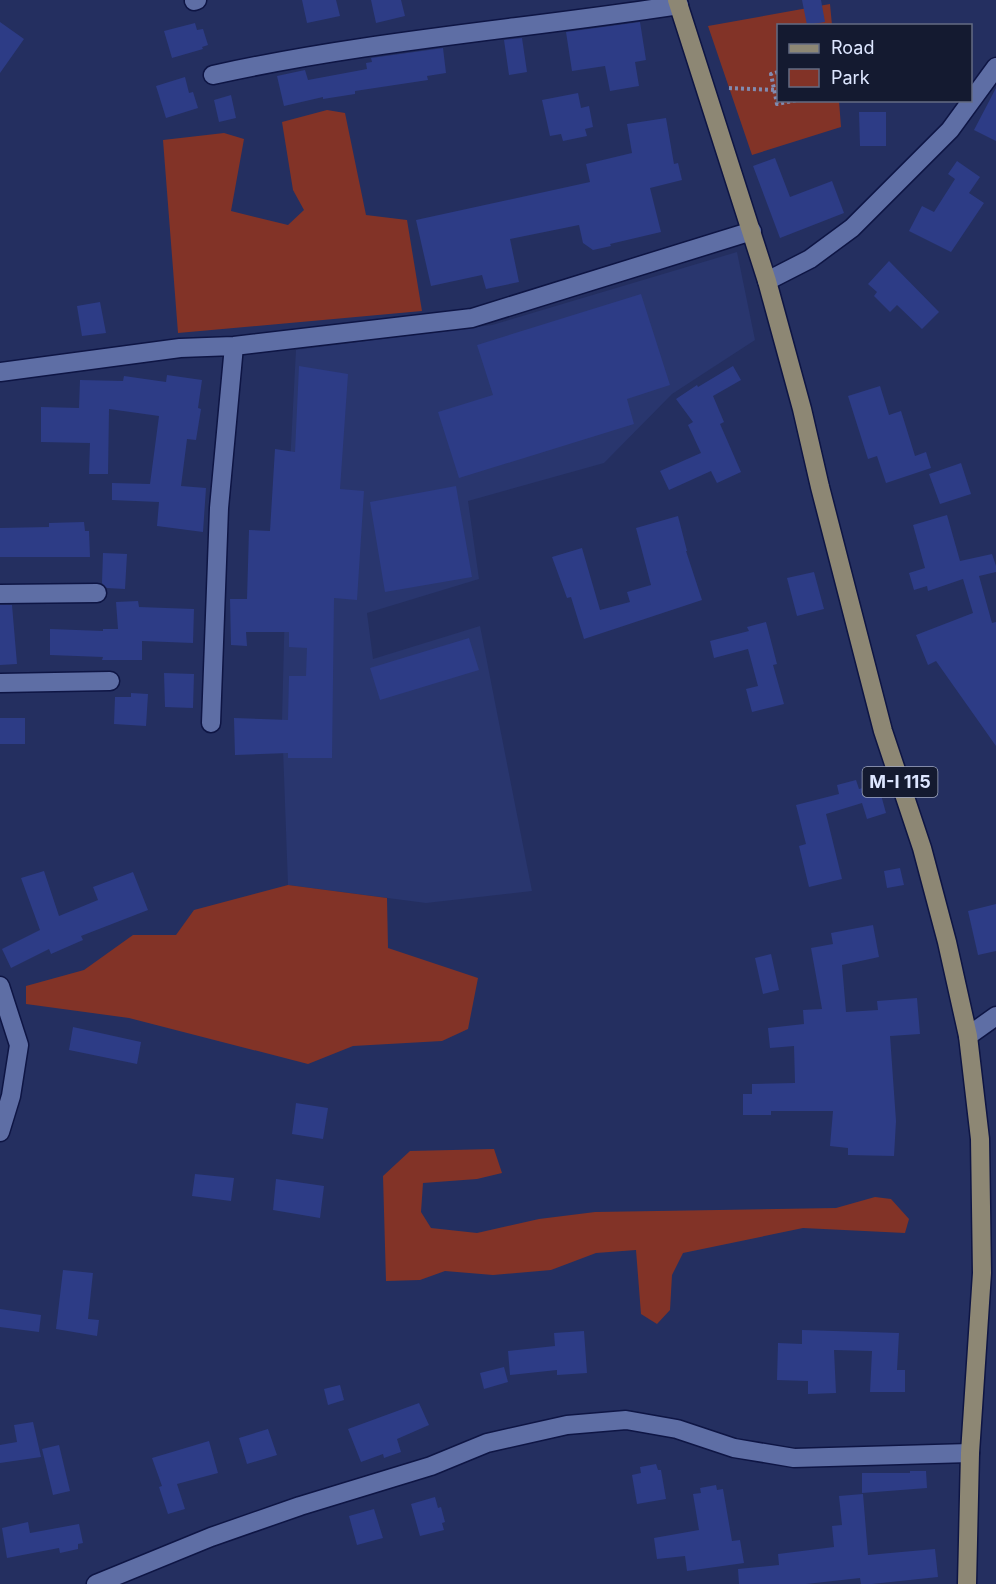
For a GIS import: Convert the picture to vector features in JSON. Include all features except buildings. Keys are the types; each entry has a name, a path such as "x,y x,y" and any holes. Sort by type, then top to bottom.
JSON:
{"main road":[{"name":"M-I 115","path":"678,2 767,281 802,409 883,731 922,848 947,942 968,1036 980,1139 982,1262 970,1453 967,1584"}],"street":[{"path":"213,75 266,63 678,2"},
{"path":"972,100 996,67"},
{"path":"767,281 810,259 852,228 950,130 970,102"},
{"path":"0,372 180,348 234,346 472,318 752,231"},
{"path":"211,723 219,508 234,346"},
{"path":"0,594 97,593"},
{"path":"0,682 110,681"},
{"path":"0,986 19,1045 8,1065 11,1095 0,1132"},
{"path":"968,1036 996,1016"},
{"path":"96,1584 211,1537 300,1506 431,1466 487,1443 567,1425 627,1420 677,1429 734,1448 794,1458 970,1453"}],"path":[{"path":"777,72 771,74 777,104 787,102"},
{"path":"729,88 774,90"}],"shaded area":[{"path":"737,252 755,340 672,394 604,463 468,501 479,579 367,613 373,659 480,626 532,891 426,903 288,885 282,721 287,522 296,350 492,325"}],"green space":[{"path":"830,4 832,24 777,24 777,102 839,102 841,127 752,155 708,26"},
{"path":"327,110 345,113 366,215 407,220 422,311 178,333 163,140 224,133 244,139 231,211 288,225 304,210 293,190 282,122"},
{"path":"288,885 387,898 388,948 478,978 468,1029 442,1041 353,1046 308,1064 129,1018 26,1004 26,986 84,970 133,935 176,935 194,910"},
{"path":"494,1149 502,1173 477,1179 423,1183 421,1212 431,1228 477,1233 539,1219 595,1212 836,1208 875,1197 891,1199 909,1219 905,1233 803,1228 683,1253 672,1275 670,1310 657,1324 641,1314 636,1250 596,1253 551,1270 493,1275 445,1271 420,1280 386,1281 383,1176 410,1151"}]}
